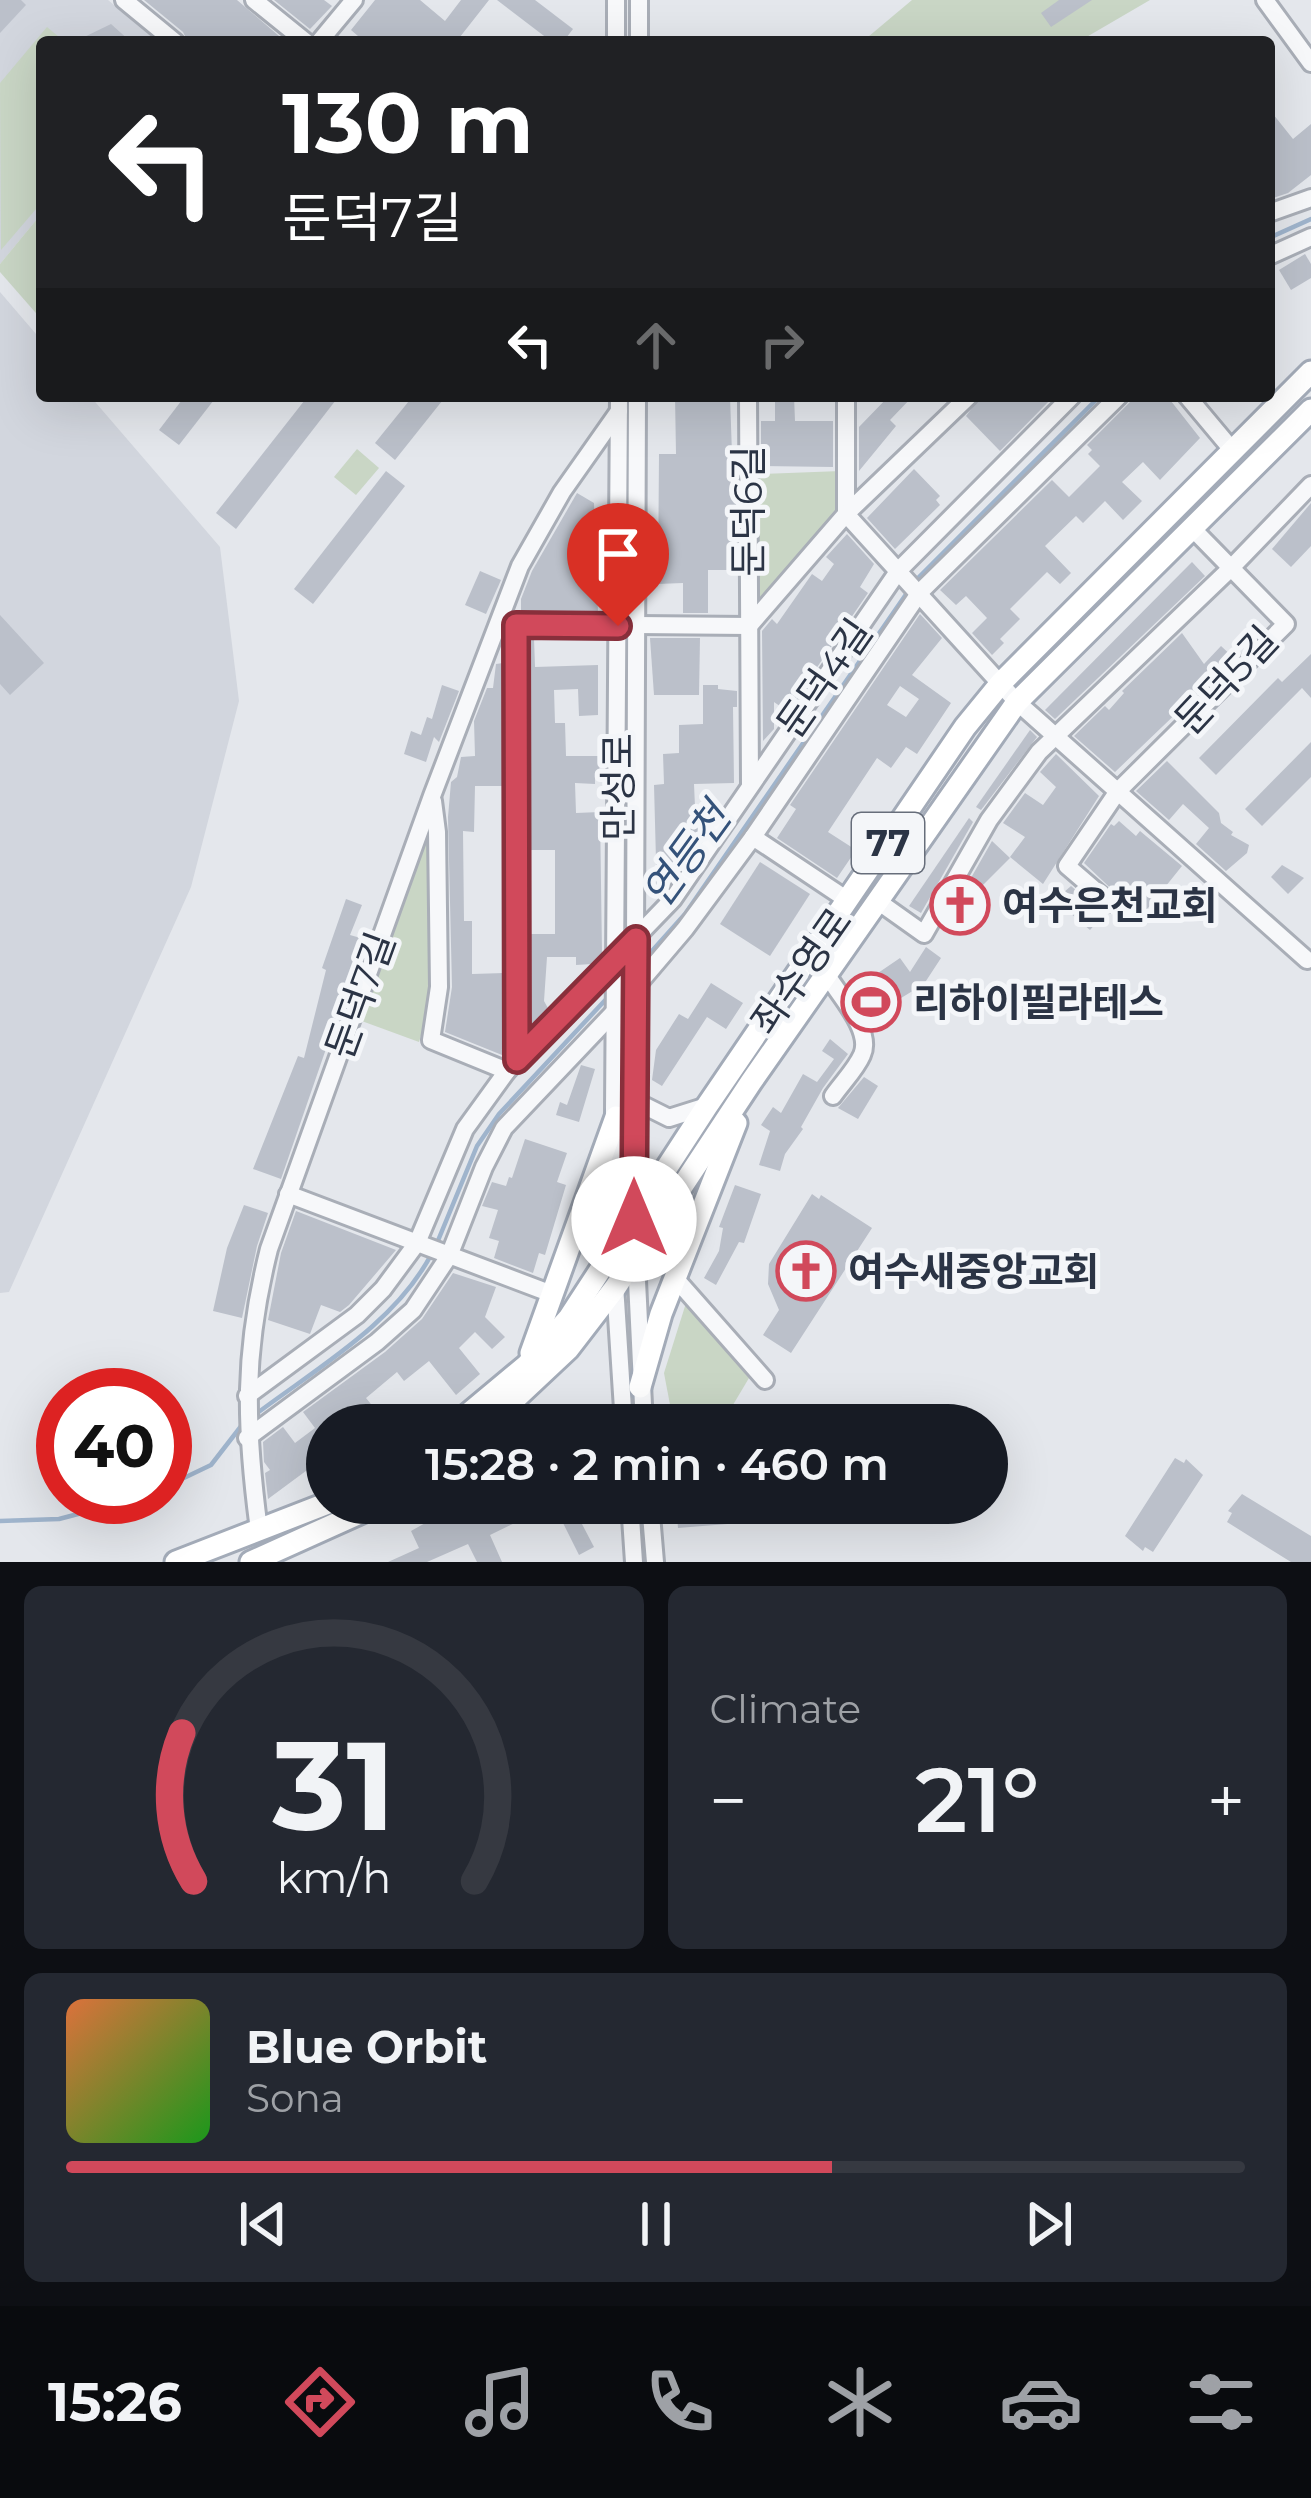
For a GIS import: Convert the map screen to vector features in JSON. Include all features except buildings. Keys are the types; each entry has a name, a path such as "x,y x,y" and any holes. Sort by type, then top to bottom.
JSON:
{"main road":[{"name":"좌수영로","path":"509,1404 568,1349 615,1288 634,1219 965,727 1001,683 1311,372"},
{"name":"좌수영로","path":"481,1404 527,1366 624,1257 1017,702 1311,410"},
{"path":"1064,621 1082,638"},
{"path":"965,727 986,742"},
{"path":"640,1387 675,1278 752,1082"},
{"path":"527,1366 616,1117"},
{"path":"176,1562 306,1512"},
{"path":"265,1559 338,1524"}],"street":[{"path":"124,0 168,36"},
{"path":"254,0 299,36"},
{"path":"325,36 354,0"},
{"path":"616,0 616,36"},
{"path":"639,0 639,36"},
{"path":"1265,0 1311,63"},
{"path":"1275,211 1311,197"},
{"path":"1275,253 1311,237"},
{"name":"만성로","path":"617,1007 637,402"},
{"name":"둔덕6길","path":"748,402 750,785"},
{"path":"846,402 847,514 899,570"},
{"name":"둔덕6길","path":"627,626 749,626 847,514 963,402"},
{"name":"둔덕4길","path":"750,785 899,570 1066,402"},
{"path":"259,1530 247,1438 413,1310 449,1256 504,1128 685,929 920,592 1113,402"},
{"path":"1192,402 1233,452"},
{"name":"만성로","path":"619,404 635,982"},
{"name":"둔덕7길","path":"247,1438 253,1319 287,1194 495,625 540,529 619,404"},
{"name":"둔덕5길","path":"879,902 924,934 989,820 1054,735 1231,568 1311,485"},
{"name":"둔덕5길","path":"1110,903 1067,866 1118,791 1286,624 1191,527"},
{"name":"둔덕4길","path":"899,570 1017,702"},
{"path":"495,625 627,626"},
{"path":"512,1066 516,625"},
{"path":"1017,702 1306,960"},
{"path":"247,1402 383,1289 417,1243 458,1143 512,1066 673,899 750,785"},
{"name":"둔덕7길","path":"432,796 437,832 439,987 430,1040 512,1066"},
{"path":"753,837 849,901"},
{"path":"827,975 864,1042 862,1054 832,1096"},
{"path":"634,1219 635,982"},
{"path":"617,1007 616,1117 624,1257 642,1404"},
{"path":"634,1101 669,1118 706,1106"},
{"path":"287,1194 553,1294"},
{"path":"675,1278 765,1380"},
{"path":"615,1288 623,1404"},
{"path":"631,1524 633,1555 654,1553"}],"shaded area":[{"path":"0,0 108,0 151,36 36,36 36,220 0,264"},
{"path":"0,292 36,334 36,402 95,402 220,547 239,701 191,887 9,1292 0,1293"}],"green space":[{"path":"912,0 1150,0 1088,36 869,36"},
{"path":"36,40 36,209 1,250 0,83"},
{"path":"36,220 36,313 0,272 0,264"},
{"path":"357,449 379,468 356,495 334,477"},
{"path":"841,471 842,512 767,597 759,596 759,474"},
{"path":"424,834 432,836 432,999 419,1042 359,1020"},
{"path":"686,1303 749,1378 734,1404 670,1404 664,1373"}],"waterway":[{"name":"연등천","path":"1275,235 1311,219"},
{"name":"연등천","path":"915,581 1094,402"},
{"name":"연등천","path":"643,961 685,914 909,590"},
{"name":"연등천","path":"437,1243 477,1146 499,1114 610,995"},
{"name":"연등천","path":"256,1414 377,1323 417,1278 432,1253"},
{"name":"연등천","path":"192,1474 211,1465 242,1425"},
{"name":"연등천","path":"0,1521 36,1520"}],"place":[{"name":"여수은천교회","path":"960,905"},
{"name":"리하이필라테스","path":"871,1002"},
{"name":"여수새중앙교회","path":"806,1271"}],"route":[{"path":"618,626 516,625 517,1060 636,939 634,1219"}]}
